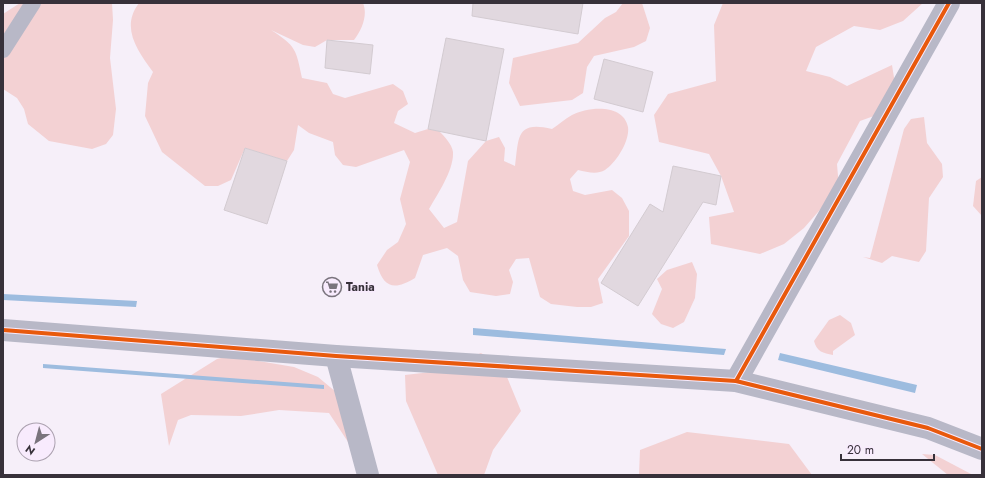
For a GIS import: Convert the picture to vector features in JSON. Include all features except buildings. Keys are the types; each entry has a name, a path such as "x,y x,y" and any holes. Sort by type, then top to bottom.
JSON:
{"street":[{"path":"736,381 949,3"},
{"path":"3,330 336,356 736,381 928,428 982,449"},
{"path":"336,356 368,475"}],"lane":[{"path":"3,50 33,3"}],"shaded area":[{"path":"20,3 112,3 113,20 110,58 116,109 113,135 106,144 92,149 49,141 28,124 24,109 17,98 3,89 3,14"},
{"path":"139,3 363,3 365,12 363,22 354,40 327,40 315,47 303,45 271,30 286,40 294,49 302,78 327,83 333,94 345,98 393,84 403,91 408,104 398,111 394,123 415,133 428,129 439,131 452,149 453,159 445,181 429,209 444,228 457,222 468,161 486,141 499,137 505,148 504,161 515,166 517,148 521,134 531,127 552,129 572,115 587,110 604,109 619,114 625,119 628,127 628,133 625,145 618,157 602,172 592,173 578,170 570,179 573,191 585,195 612,190 622,198 629,211 629,236 598,279 603,303 591,307 551,304 540,297 529,258 516,259 509,270 513,282 510,294 496,296 470,292 463,280 458,256 447,248 423,255 415,278 402,284 391,285 387,283 383,279 377,265 387,250 398,242 406,224 400,199 410,162 404,150 356,167 343,165 335,155 333,142 309,133 298,125 294,150 287,161 245,148 231,180 218,186 205,186 162,152 145,116 148,83 153,72 137,48 131,30 131,21"},
{"path":"623,3 642,3 650,28 646,41 634,47 594,56 587,67 583,93 572,100 520,106 509,83 513,58 578,43 605,18 616,12"},
{"path":"723,3 923,3 903,21 880,30 854,26 816,47 806,71 830,77 847,86 892,65 896,90 885,112 860,121 837,164 839,188 804,228 784,244 760,254 711,244 709,217 734,212 721,176 709,154 659,142 654,115 668,94 716,81 714,25"},
{"path":"924,117 927,143 942,164 943,177 929,198 926,251 919,262 892,256 882,263 863,257 870,258 904,129 911,119"},
{"path":"982,177 982,216 973,206 976,181"},
{"path":"692,262 697,274 695,298 684,322 673,328 661,324 652,314 662,289 657,279 667,270"},
{"path":"840,315 851,323 855,335 833,351 833,355 823,353 817,348 814,341 829,320"},
{"path":"481,353 502,365 521,411 493,450 484,475 438,475 406,401 405,375 431,372"},
{"path":"229,356 294,367 318,377 348,402 350,445 329,413 279,410 241,416 191,415 178,420 169,446 161,394 217,359"},
{"path":"687,432 789,444 812,475 639,475 640,450"},
{"path":"922,454 935,455 973,475 948,475"}],"water":[{"path":"3,294 137,301 136,307 3,300"},
{"path":"473,328 726,349 724,355 473,335"},
{"path":"780,353 917,385 915,393 778,360"},
{"path":"43,364 324,385 324,389 43,368"}],"cycle path":[{"path":"736,381 949,3"},
{"path":"3,330 336,356 736,381 928,428 982,449"}],"place":[{"name":"Tania","path":"332,287"}]}
